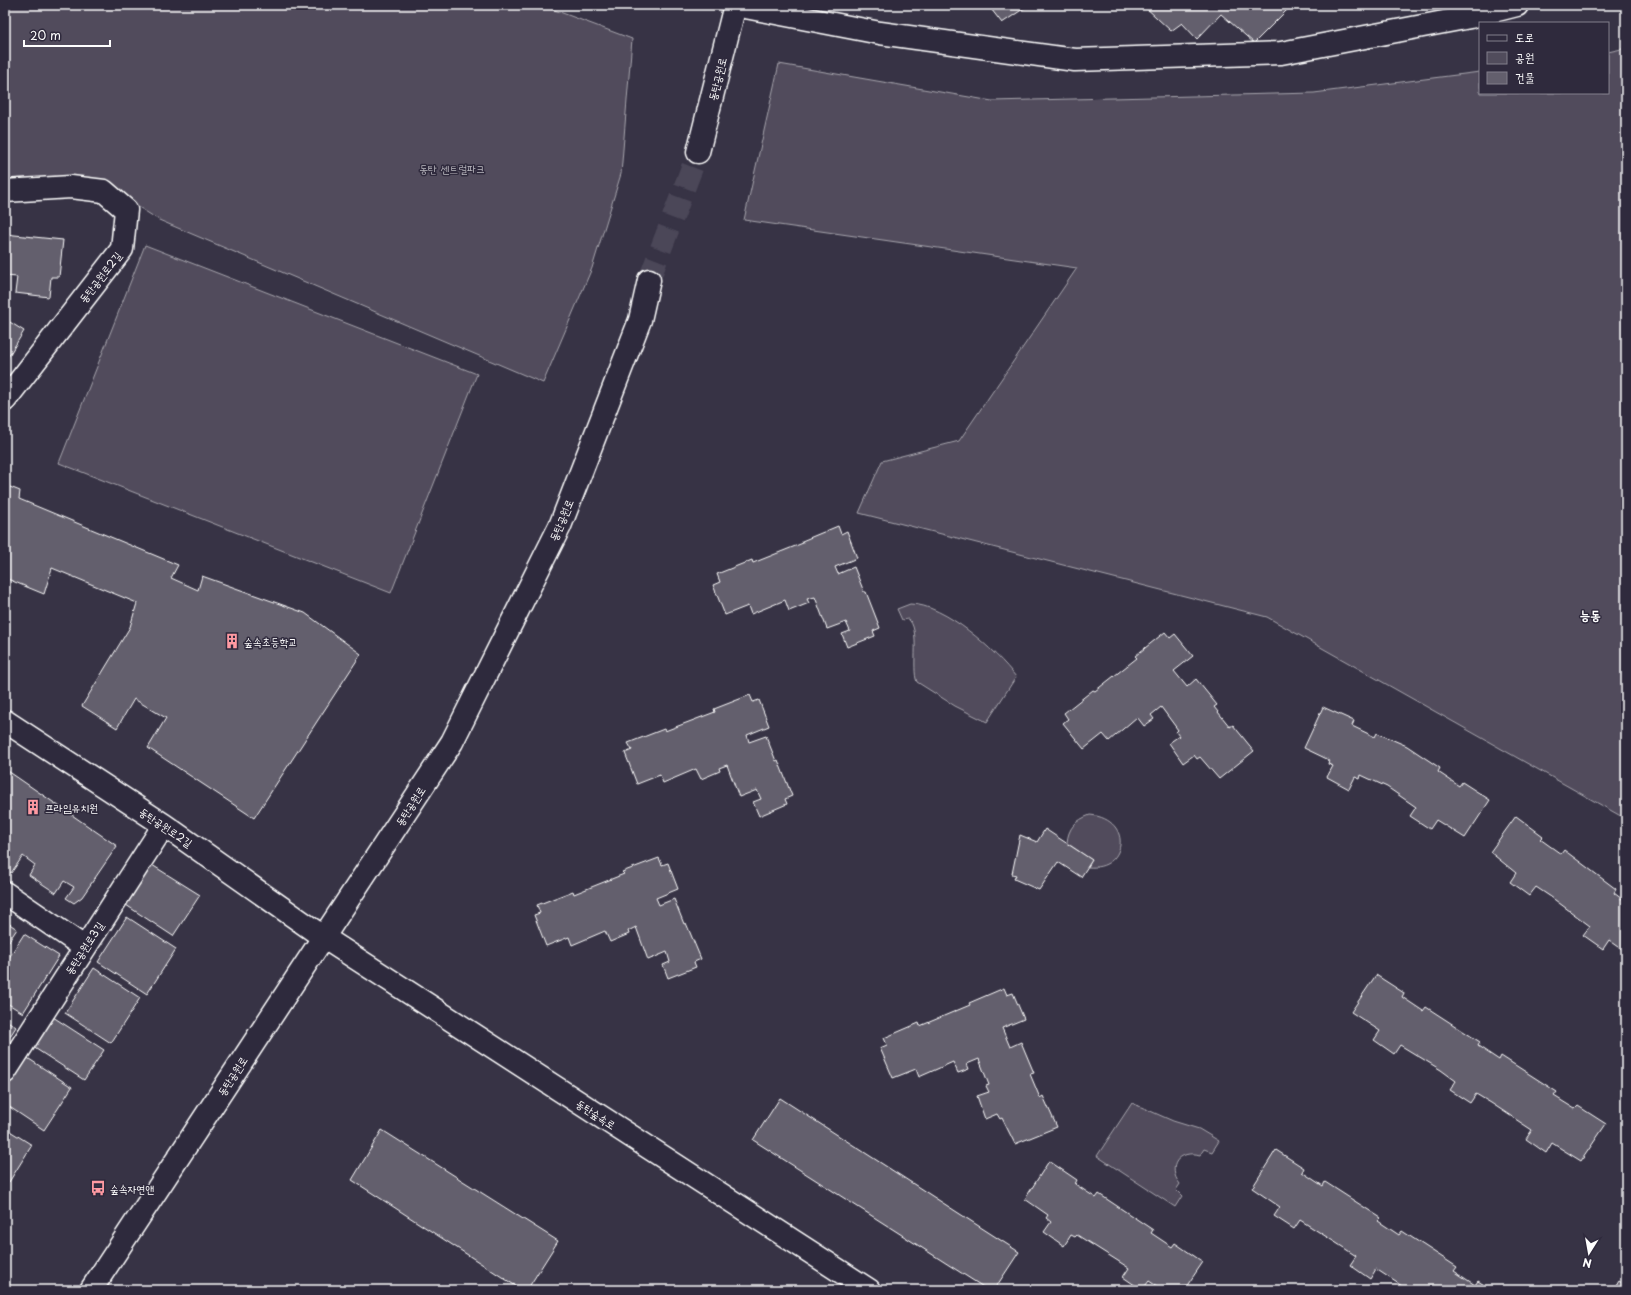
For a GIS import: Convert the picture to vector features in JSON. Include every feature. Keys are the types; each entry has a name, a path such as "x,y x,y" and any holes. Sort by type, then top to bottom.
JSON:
{"street":[{"path":"736,5 880,33 1075,60 1281,53 1470,17 1517,5"},
{"name":"동탄공원로","path":"698,152 736,5"},
{"name":"동탄공원로2길","path":"5,191 71,187 104,191 126,210 122,249 5,400"},
{"name":"동탄공원로","path":"91,1290 452,742 556,533 637,326 649,280"},
{"name":"동탄공원로2길","path":"5,721 164,825 324,937"},
{"name":"동탄공원로3길","path":"5,1072 84,947 164,825"},
{"path":"5,893 84,947"},
{"name":"동탄숲속로","path":"324,937 869,1290"}],"green space":[{"name":"동탄 센트럴파크","path":"5,5 541,5 632,39 621,174 592,268 543,383 159,220 104,185 5,183"},
{"path":"1626,48 1626,819 1267,617 859,513 882,461 959,441 1077,268 744,220 779,64 992,101 1314,93 1479,72 1479,94 1609,94 1609,52"},
{"path":"145,245 477,374 391,593 59,463"},
{"path":"910,604 924,606 954,620 983,642 1016,677 987,722 955,706 917,682 915,676 914,631 912,624 908,619 902,620 897,609"},
{"path":"1090,815 1104,819 1114,825 1119,834 1120,844 1117,853 1111,861 1101,866 1088,867 1092,860 1067,843 1069,833 1074,825 1081,819"},
{"path":"1132,1103 1173,1121 1199,1129 1219,1141 1212,1152 1204,1149 1200,1155 1186,1155 1177,1161 1174,1171 1180,1184 1176,1190 1182,1196 1175,1207 1097,1156"}],"building":[{"path":"988,5 1029,5 1002,23"},
{"path":"1143,5 1286,5 1289,8 1254,43 1221,14 1197,39 1182,23 1171,31"},
{"path":"5,234 63,240 59,277 51,277 49,297 15,293 17,277 5,276"},
{"path":"5,319 24,331 5,362"},
{"name":"숲속초등학교","path":"5,485 20,491 19,499 178,565 171,578 198,590 202,576 305,613 361,654 254,818 148,748 166,718 134,699 117,728 82,706 130,627 137,603 52,568 44,594 5,578"},
{"path":"838,526 841,534 847,531 857,558 835,567 838,574 854,567 864,592 866,592 880,628 873,631 875,636 847,647 842,634 850,631 846,622 827,629 815,597 807,599 809,603 789,611 785,600 751,614 748,606 725,615 713,585 720,582 717,574 752,560 753,563 803,543 802,541"},
{"path":"1165,632 1170,638 1175,634 1193,656 1174,671 1187,687 1196,679 1217,705 1214,707 1230,727 1233,725 1254,751 1219,779 1200,757 1197,759 1194,755 1183,763 1169,743 1179,736 1176,732 1178,730 1161,707 1151,715 1154,719 1144,726 1137,717 1109,741 1103,734 1084,749 1063,723 1068,719 1064,713 1137,658 1135,656"},
{"path":"750,695 753,702 759,700 769,726 747,735 749,742 766,736 776,761 778,760 792,796 785,799 787,804 759,816 753,802 761,799 757,790 739,797 727,765 719,768 720,771 701,779 696,769 663,783 660,775 637,784 625,753 632,750 628,743 715,712 714,709"},
{"path":"1323,707 1354,721 1352,726 1375,737 1377,733 1407,746 1440,768 1438,772 1459,786 1462,782 1490,800 1465,838 1436,820 1430,829 1410,816 1416,807 1387,787 1361,775 1360,779 1355,777 1349,789 1327,777 1333,766 1328,764 1329,760 1304,748"},
{"name":"프라임유치원","path":"5,769 117,846 82,897 74,903 66,898 74,887 64,881 56,893 29,875 35,865 23,856 11,873 5,869"},
{"path":"1516,816 1543,836 1540,839 1561,854 1564,850 1616,889 1614,893 1626,902 1626,952 1609,940 1603,949 1583,935 1590,926 1551,897 1536,887 1529,896 1510,882 1516,873 1490,852"},
{"path":"1045,829 1092,860 1081,877 1058,862 1039,890 1014,879 1016,875 1012,874 1020,835 1037,842"},
{"path":"659,858 662,865 668,863 678,889 656,898 659,905 674,899 701,959 694,962 696,967 668,978 663,965 670,962 667,952 648,960 636,927 628,931 629,934 610,942 605,931 572,945 569,937 546,946 534,915 540,913 537,905 573,891 574,894 624,874 622,872"},
{"path":"152,865 200,895 173,936 126,905"},
{"path":"127,917 176,949 147,994 98,962"},
{"path":"5,921 17,929 5,947"},
{"path":"24,934 59,956 23,1013 5,1002 5,964"},
{"path":"94,968 140,998 111,1043 65,1013"},
{"path":"1376,975 1404,993 1402,997 1423,1011 1426,1007 1480,1042 1478,1046 1499,1060 1501,1056 1557,1092 1554,1096 1575,1109 1578,1106 1606,1124 1581,1161 1552,1143 1546,1153 1526,1139 1532,1130 1491,1103 1476,1094 1470,1103 1450,1090 1456,1081 1441,1070 1400,1045 1394,1054 1374,1040 1380,1031 1351,1012"},
{"path":"1004,988 1007,995 1013,993 1024,1019 1002,1028 1010,1047 1021,1042 1034,1073 1030,1074 1040,1098 1043,1096 1057,1127 1015,1144 1002,1118 1000,1119 997,1114 985,1119 977,1096 989,1092 986,1086 989,1085 979,1059 967,1064 969,1069 958,1073 953,1062 919,1077 916,1069 893,1078 880,1048 887,1045 884,1038 919,1023 920,1026 970,1005 969,1003"},
{"path":"53,1017 104,1050 84,1080 33,1047"},
{"path":"5,1019 16,1027 5,1044"},
{"path":"26,1057 72,1087 44,1130 5,1104 5,1089"},
{"path":"780,1098 1019,1252 994,1290 988,1290 753,1140"},
{"path":"5,1128 32,1145 9,1182 5,1179"},
{"path":"382,1130 558,1241 527,1290 522,1290 352,1180"},
{"path":"1276,1150 1304,1168 1302,1172 1323,1186 1325,1182 1381,1218 1378,1221 1399,1235 1402,1231 1457,1267 1454,1271 1475,1285 1478,1281 1492,1290 1408,1290 1376,1269 1370,1279 1350,1265 1356,1256 1300,1220 1294,1229 1274,1216 1280,1207 1252,1188"},
{"path":"1049,1161 1077,1180 1075,1184 1096,1198 1099,1194 1153,1230 1151,1233 1172,1247 1175,1243 1203,1262 1184,1290 1163,1290 1149,1281 1142,1290 1123,1277 1129,1268 1077,1235 1075,1237 1071,1235 1064,1246 1044,1232 1051,1222 1046,1218 1048,1215 1025,1199"},
{"path":"1626,1274 1626,1290 1613,1290 1619,1280 1622,1282"}],"tunnel":[{"path":"649,280 698,152"}],"place":[{"name":"숲속초등학교","path":"232,641"},
{"name":"프라임유치원","path":"33,807"},
{"name":"숲속자연앤","path":"98,1188"}],"district":[{"name":"능동","path":"1590,614"}]}
